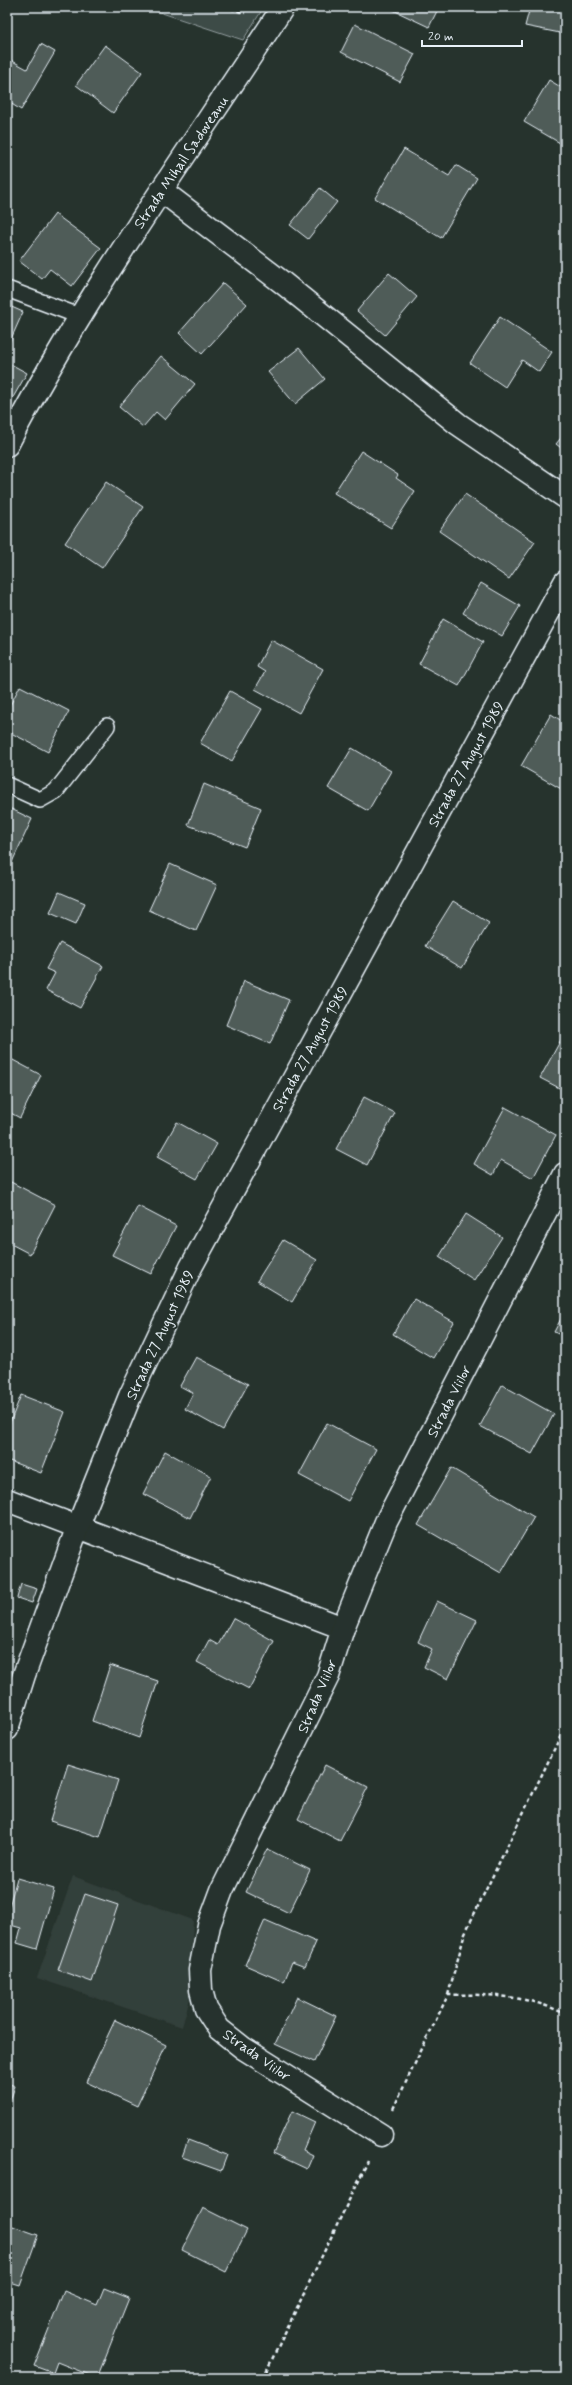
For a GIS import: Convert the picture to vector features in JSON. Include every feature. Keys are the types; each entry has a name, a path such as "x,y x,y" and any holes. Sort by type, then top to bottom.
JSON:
{"street":[{"name":"Strada Mihail Sadoveanu","path":"7,445 41,380 79,316 283,7"},
{"path":"162,191 283,283 458,424 565,497"},
{"name":"Strada 27 August 1989","path":"7,1729 24,1676 78,1526 130,1396 191,1267 565,582"},
{"name":"Strada Viilor","path":"381,2135 237,2043 219,2029 206,2009 201,1990 200,1970 209,1925 220,1897 328,1676 342,1628 386,1522 565,1174"},
{"path":"7,1500 342,1628"}],"lane":[{"path":"7,289 79,316"},
{"path":"7,785 40,800 56,791 107,726"}],"path":[{"path":"448,1995 465,1933 565,1727"}],"shaded area":[{"path":"144,7 264,7 243,40"},
{"path":"73,1876 193,1920 189,2002 182,2027 37,1978"}],"building":[{"path":"392,7 439,7 429,27 391,9"},
{"path":"530,7 565,7 565,34 525,26"},
{"path":"355,24 415,54 400,82 341,52"},
{"path":"41,44 55,52 21,110 7,101 7,58 27,69"},
{"path":"105,45 142,72 113,113 76,85"},
{"path":"549,80 564,89 565,87 565,135 560,143 524,122"},
{"path":"404,149 449,176 456,165 477,178 441,238 375,198"},
{"path":"320,188 337,202 308,239 290,225"},
{"path":"55,214 101,248 72,286 50,269 42,279 19,261"},
{"path":"389,273 417,297 385,335 357,311"},
{"path":"223,283 247,304 202,354 179,333"},
{"path":"7,305 23,312 7,348"},
{"path":"500,317 552,352 539,372 522,360 505,387 470,363"},
{"path":"299,348 325,379 295,404 268,372"},
{"path":"161,356 195,384 165,420 156,412 143,427 119,407"},
{"path":"7,362 27,373 7,408"},
{"path":"565,433 565,451 556,444"},
{"path":"361,451 398,475 396,478 415,491 391,528 334,493"},
{"path":"106,482 143,507 102,568 65,543"},
{"path":"465,494 535,542 509,579 439,531"},
{"path":"481,583 520,606 502,636 463,613"},
{"path":"443,619 483,642 459,686 419,664"},
{"path":"271,640 323,669 299,713 255,689 265,672 257,667"},
{"path":"20,686 69,711 48,752 7,731 7,711"},
{"path":"230,691 262,709 232,761 200,743"},
{"path":"551,714 565,723 565,787 563,790 521,766"},
{"path":"352,748 391,771 368,811 328,788"},
{"path":"204,784 261,808 245,847 188,825"},
{"path":"7,807 32,819 7,873"},
{"path":"170,864 217,885 196,931 149,910"},
{"path":"59,892 85,903 76,924 50,913"},
{"path":"453,901 489,923 462,968 425,946"},
{"path":"60,943 103,966 80,1008 46,990 55,973 46,969"},
{"path":"244,981 289,1000 270,1044 226,1025"},
{"path":"563,1036 565,1037 565,1091 540,1078"},
{"path":"11,1059 41,1075 20,1118 7,1111 7,1068"},
{"path":"364,1097 395,1113 367,1165 336,1149"},
{"path":"505,1107 556,1135 533,1178 501,1160 493,1175 474,1164"},
{"path":"177,1122 217,1144 197,1179 157,1157"},
{"path":"7,1180 55,1205 30,1254 7,1242"},
{"path":"138,1206 176,1226 151,1274 112,1255"},
{"path":"466,1214 502,1237 474,1280 439,1257"},
{"path":"283,1240 317,1260 292,1302 257,1281"},
{"path":"414,1299 454,1322 433,1358 393,1334"},
{"path":"565,1311 565,1337 554,1332"},
{"path":"196,1357 248,1384 223,1430 185,1409 193,1393 180,1386"},
{"path":"502,1385 554,1414 532,1454 480,1426"},
{"path":"21,1395 65,1412 41,1473 7,1460 7,1430"},
{"path":"327,1423 376,1449 348,1501 299,1475"},
{"path":"165,1451 211,1476 190,1518 143,1494"},
{"path":"451,1468 534,1517 501,1573 418,1525"},
{"path":"21,1584 37,1589 32,1603 17,1598"},
{"path":"437,1601 477,1620 448,1679 424,1667 432,1649 418,1642"},
{"path":"233,1618 274,1641 249,1689 197,1662 209,1640 218,1645"},
{"path":"110,1665 158,1681 139,1738 92,1721"},
{"path":"68,1764 118,1780 100,1837 50,1821"},
{"path":"325,1765 368,1787 340,1841 298,1819"},
{"path":"267,1849 310,1870 289,1913 246,1892"},
{"path":"17,1878 54,1889 37,1949 17,1943 21,1928 7,1924 7,1914"},
{"path":"85,1894 118,1905 92,1982 58,1970"},
{"path":"265,1920 316,1942 305,1967 292,1962 284,1982 245,1965"},
{"path":"297,1997 336,2016 314,2062 275,2044"},
{"path":"115,2020 166,2045 137,2106 86,2082"},
{"path":"7,2083 15,2086 7,2111"},
{"path":"292,2111 315,2122 303,2150 313,2155 307,2169 273,2153"},
{"path":"188,2140 227,2155 221,2171 182,2157"},
{"path":"203,2208 247,2230 226,2272 182,2250"},
{"path":"7,2224 38,2235 20,2285 7,2281"},
{"path":"104,2288 129,2298 97,2378 57,2362 53,2373 34,2366 64,2291 97,2305"}]}
